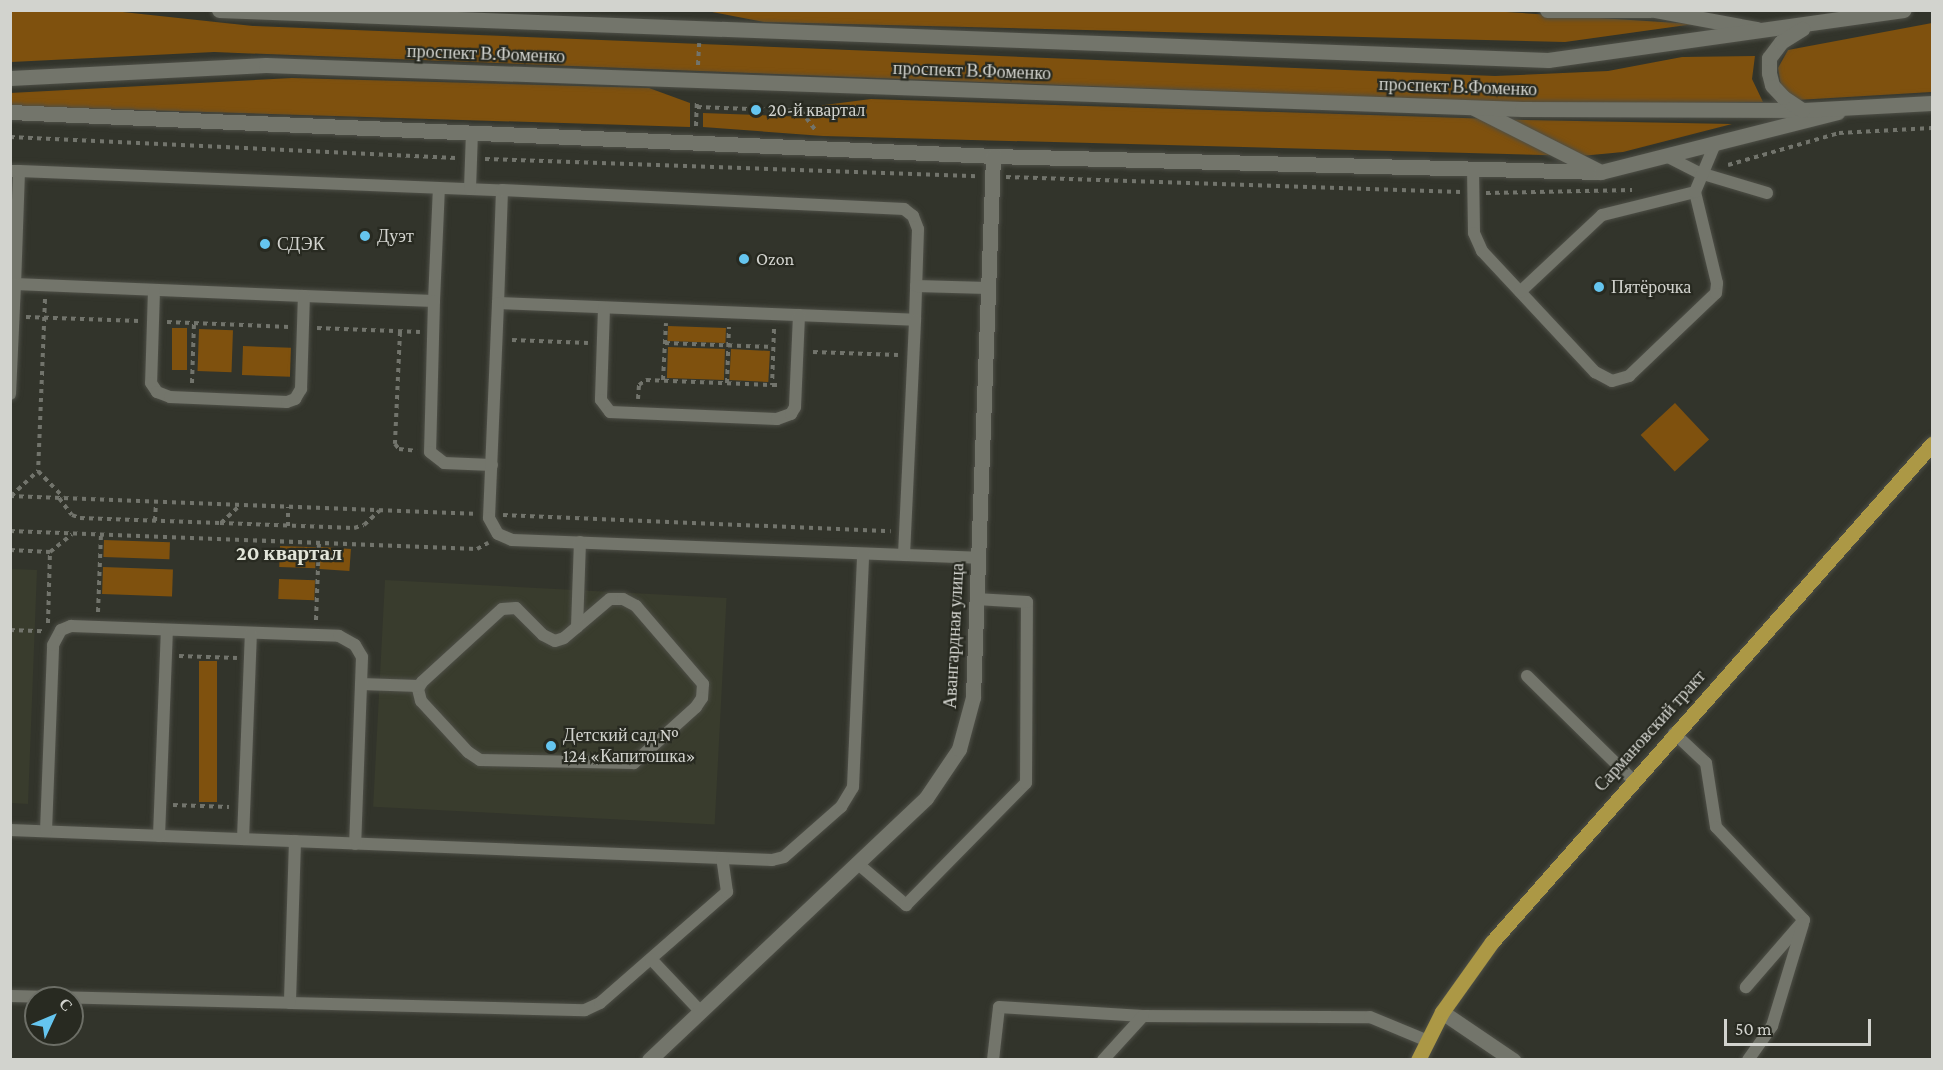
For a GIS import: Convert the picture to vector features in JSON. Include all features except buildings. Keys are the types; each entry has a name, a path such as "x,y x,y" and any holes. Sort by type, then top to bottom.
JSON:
{"main road":[{"name":"проспект В.Фоменко","path":"219,10 1548,60 1805,27 1894,12"},
{"path":"1547,10 1652,10 1769,31"},
{"path":"1803,110 1783,98 1772,85 1769,58 1781,42 1805,27"},
{"name":"проспект В.Фоменко","path":"10,78 266,65 1474,108 1803,110 1932,103"},
{"path":"10,112 993,156 1601,172 1857,107"},
{"path":"1474,108 1601,172"},
{"name":"Авангардная улица","path":"649,1059 926,798 959,749 973,697 993,156"},
{"name":"Сармановский тракт","path":"1418,1059 1443,1012 1492,942 1674,733 1932,444"},
{"path":"1443,1012 1513,1059"}],"lane":[{"path":"470,189 472,132"},
{"path":"1473,168 1474,233 1478,246 1603,378 1612,381 1629,376 1716,294 1717,283 1695,192 1700,173 1715,144"},
{"path":"1666,156 1700,173 1767,193"},
{"path":"10,394 15,284 15,171 894,206 913,216 918,229 907,531 904,555"},
{"path":"439,188 430,452 444,463 492,465"},
{"path":"502,190 490,515 498,534 512,540 978,558"},
{"path":"1520,292 1602,215 1695,192"},
{"path":"15,284 434,301"},
{"path":"916,286 988,288"},
{"path":"154,290 153,388 162,395 287,402 295,399 301,389 304,296"},
{"path":"498,303 915,320"},
{"path":"604,308 601,400 610,412 638,414 786,418 795,407 799,315"},
{"path":"576,627 580,542"},
{"path":"10,830 772,860 789,855 851,794 855,781 863,554"},
{"path":"361,684 419,686 506,608 522,611 551,640 564,638 603,602 616,598 629,601 701,678 704,691 696,706 630,764 476,758 421,701 419,686"},
{"path":"857,863 906,905 1026,783 1028,602 976,599"},
{"path":"46,831 53,645 66,628 97,627 316,635 345,638 355,645 362,657 355,844"},
{"path":"159,836 167,630"},
{"path":"243,839 251,633"},
{"path":"1527,676 1633,780"},
{"path":"1674,733 1706,764 1716,827 1804,920"},
{"path":"290,1003 294,841"},
{"path":"10,996 585,1010 600,1003 727,892 722,858"},
{"path":"1746,987 1804,920"},
{"path":"1748,1059 1772,1026 1804,920"},
{"path":"651,959 700,1011"},
{"path":"993,1059 999,1007 1143,1016 1370,1017 1428,1041"},
{"path":"1103,1059 1143,1016"}],"path":[{"path":"698,69 699,43"},
{"path":"696,127 697,105 801,111 817,128 816,170"},
{"path":"1700,173 1839,133 1932,128"},
{"path":"10,137 471,159 1473,193 1641,190"},
{"path":"45,285 38,471 75,517 359,528 379,511"},
{"path":"663,380 666,310"},
{"path":"14,316 433,333"},
{"path":"191,398 194,323"},
{"path":"727,383 729,327"},
{"path":"772,385 774,329"},
{"path":"400,332 396,446 402,450 430,452"},
{"path":"496,339 603,343"},
{"path":"665,343 773,347"},
{"path":"797,351 913,356"},
{"path":"638,414 640,382 663,380 796,385"},
{"path":"11,496 38,471"},
{"path":"11,496 907,531"},
{"path":"155,521 156,502"},
{"path":"220,523 240,505"},
{"path":"288,507 288,526"},
{"path":"10,531 477,549 498,534"},
{"path":"10,550 51,552 73,533"},
{"path":"97,627 101,534"},
{"path":"316,635 319,543"},
{"path":"10,630 48,632 51,552"},
{"path":"166,656 250,659"},
{"path":"161,804 244,808"}],"shaded area":[{"path":"104,10 253,26 1495,76 1608,71 1682,57 1755,56 1752,79 1763,102 1545,104 214,52 11,62 11,11"},
{"path":"1475,10 1694,24 1565,42 764,22 707,11"},
{"path":"1932,23 1932,92 1797,100 1781,86 1778,68 1788,50"},
{"path":"292,78 649,88 690,103 690,127 11,106 10,93"},
{"path":"871,99 1525,120 1732,124 1623,152 1581,156 823,136 703,127 703,113 808,117 809,107"},
{"path":"668,326 726,328 725,343 667,341"},
{"path":"172,328 187,328 187,370 172,370"},
{"path":"199,329 233,330 232,372 198,371"},
{"path":"243,346 291,348 290,377 242,375"},
{"path":"668,347 725,349 724,380 667,378"},
{"path":"731,349 770,351 768,382 729,380"},
{"path":"1675,403 1709,440 1675,472 1641,435"},
{"path":"104,540 170,542 169,559 103,557"},
{"path":"280,546 316,547 315,568 279,567"},
{"path":"321,547 351,549 349,571 319,569"},
{"path":"103,567 173,569 172,596 102,594"},
{"path":"11,569 37,570 28,804 11,803"},
{"path":"279,579 315,580 314,600 278,599"},
{"name":"Детский сад № 124 «Капитошка»","path":"385,580 727,598 715,825 373,807"},
{"path":"199,661 217,661 217,802 199,802"}],"place":[{"name":"20-й квартал","path":"756,110"},
{"name":"Дуэт","path":"365,236"},
{"name":"СДЭК","path":"265,244"},
{"name":"Ozon","path":"744,259"},
{"name":"Пятёрочка","path":"1599,287"},
{"name":"Детский сад № 124 «Капитошка»","path":"551,746"}],"district":[{"name":"20 квартал","path":"289,553"}]}
